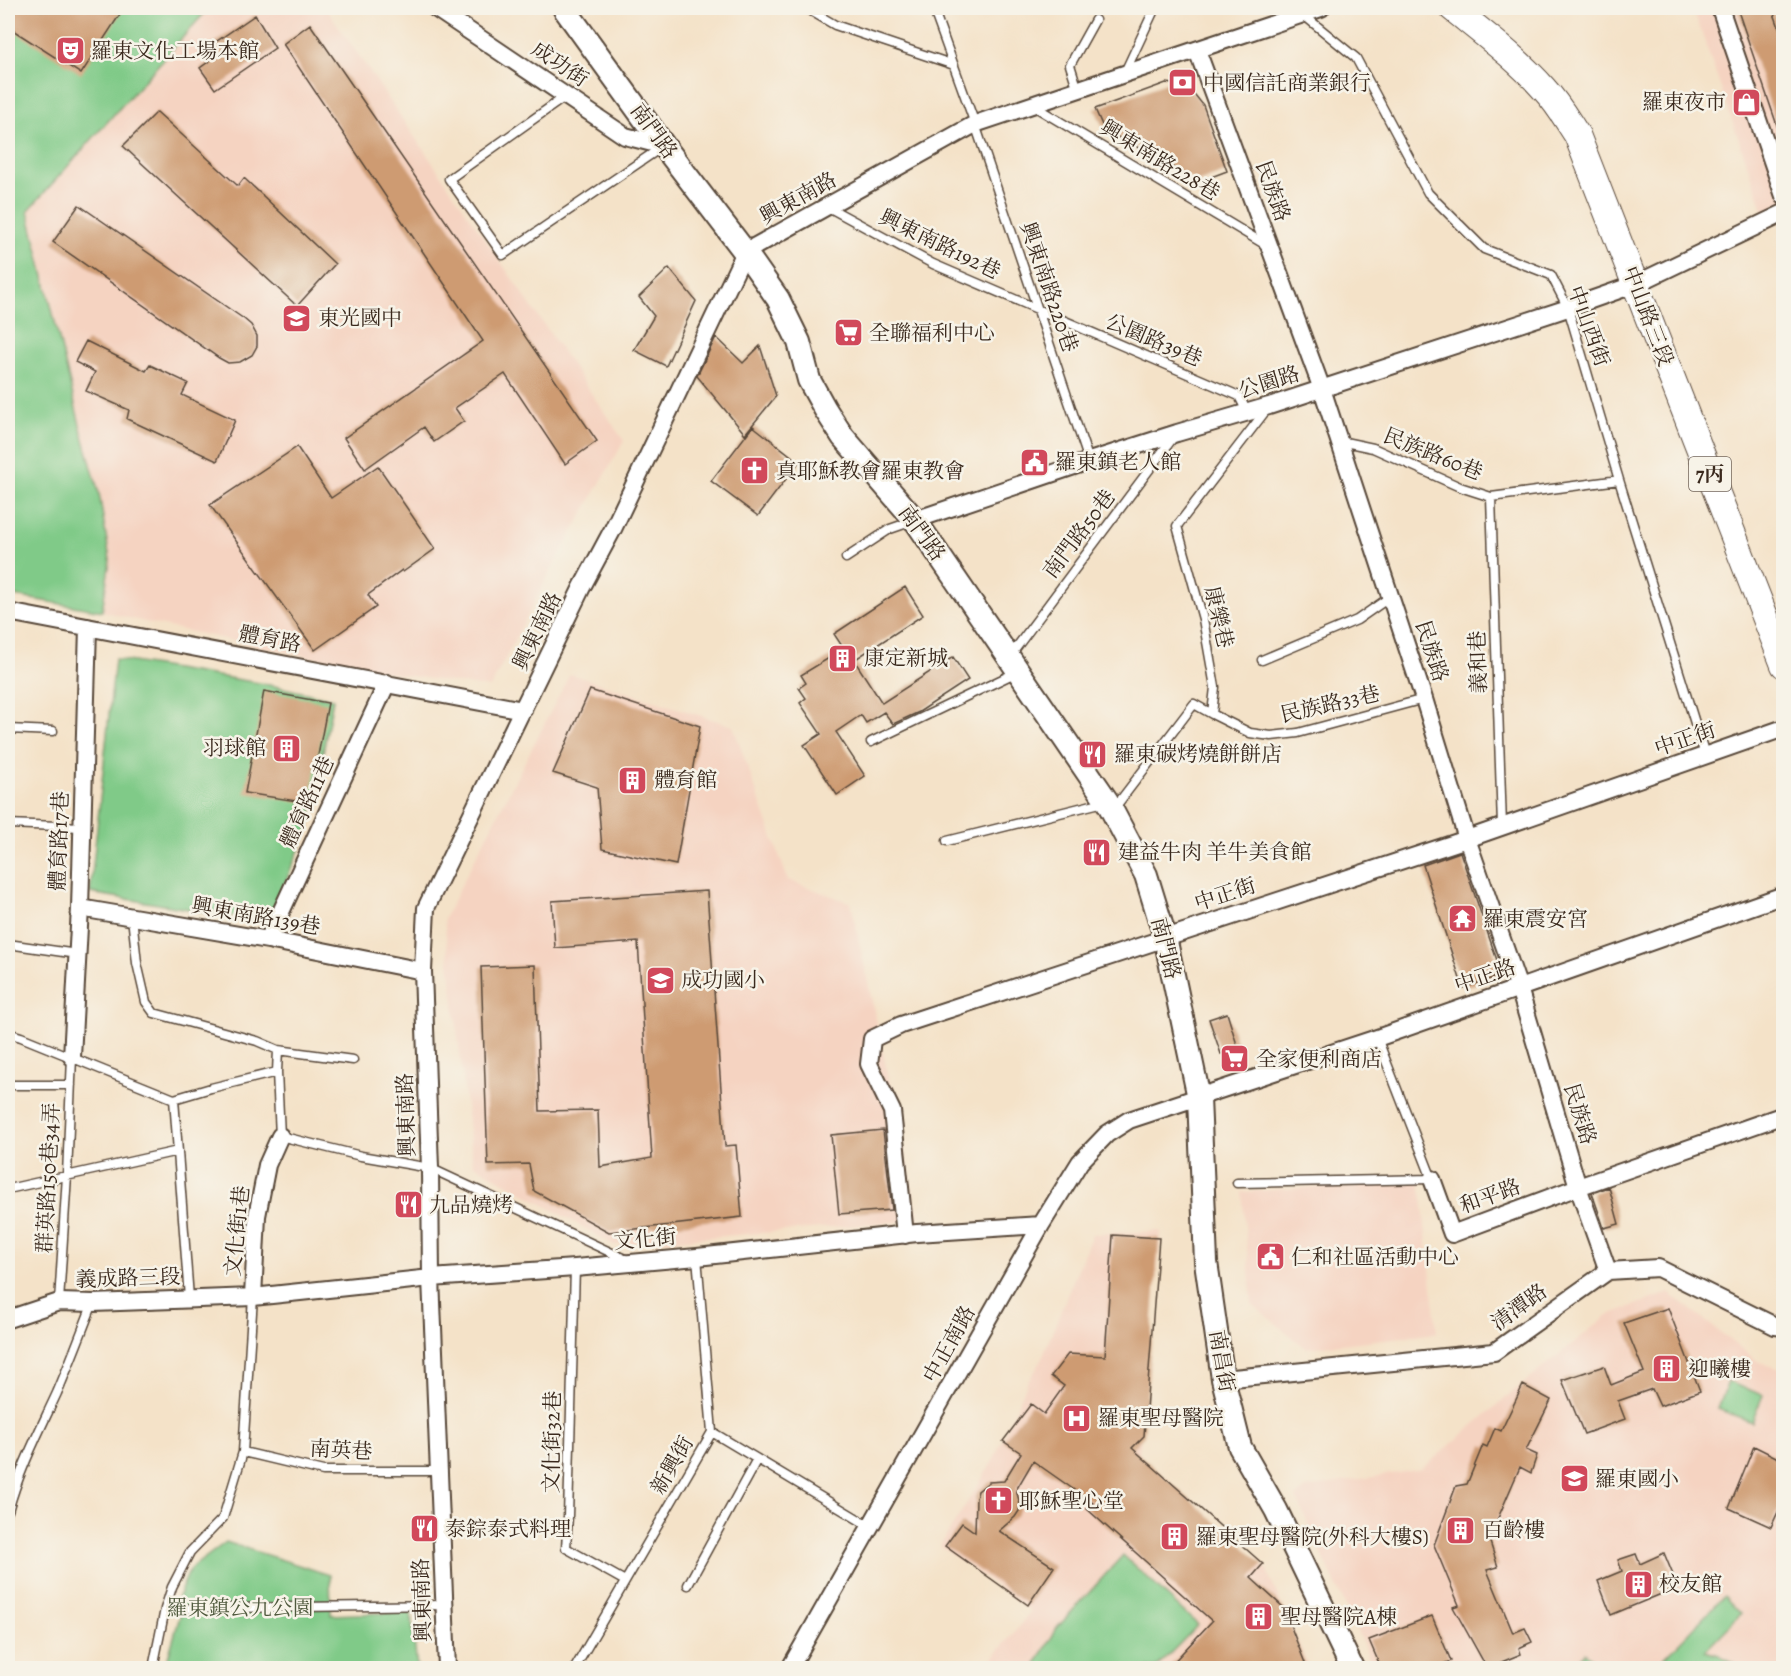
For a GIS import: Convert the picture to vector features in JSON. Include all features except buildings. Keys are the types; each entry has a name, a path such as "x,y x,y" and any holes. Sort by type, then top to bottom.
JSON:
{"main road":[{"name":"中山路三段","path":"1452,8 1520,64 1546,91 1577,135 1784,665"}],"street":[{"name":"成功街","path":"435,8 625,136 664,146"},
{"name":"南門路","path":"564,8 664,146 746,252 778,299 799,342 809,380 825,410 843,436 915,520 1110,806 1146,876 1165,937 1199,1098"},
{"name":"興東南路","path":"447,1668 431,1278 430,1168 423,971 426,908 582,587 613,529 746,252 975,124 1197,50 1299,11 1321,8"},
{"path":"1720,8 1784,196"},
{"name":"民族路","path":"1197,50 1340,441 1467,839 1519,988 1578,1187 1608,1271"},
{"name":"公園路","path":"915,520 1089,461 1322,389 1636,284 1784,213"},
{"name":"體育路","path":"8,612 524,710"},
{"name":"體育路17巷","path":"72,1057 80,908 88,627"},
{"name":"體育路11巷","path":"268,940 387,683"},
{"name":"中正街","path":"905,1235 892,1111 869,1064 872,1039 901,1025 1467,839 1784,728"},
{"name":"中正路","path":"1199,1098 1784,895"},
{"name":"興東南路139巷","path":"80,908 268,940 423,971"},
{"name":"中正南路","path":"790,1668 1041,1225 1080,1162 1107,1134 1128,1120 1199,1098"},
{"name":"南昌街","path":"1199,1098 1206,1262 1223,1380 1240,1447 1276,1510 1346,1666"},
{"name":"和平路","path":"1432,1179 1452,1234 1784,1115"},
{"name":"文化街1巷","path":"253,1297 257,1216 267,1165 280,1136"},
{"name":"文化街","path":"253,1297 431,1278 575,1268 905,1235 1041,1225"},
{"path":"1608,1271 1658,1268 1775,1326 1784,1327"},
{"name":"清潭路","path":"1223,1380 1255,1375 1494,1353 1608,1271"},
{"name":"義成路三段","path":"8,1319 59,1302 93,1303 253,1297"}],"lane":[{"path":"806,8 835,25 954,65"},
{"name":"興東南路220巷","path":"933,8 975,124 1089,461"},
{"path":"1125,74 1155,8"},
{"name":"中山西街","path":"1299,11 1356,58 1428,193 1484,249 1551,275 1568,308 1705,755"},
{"path":"1078,90 1070,64 1095,20"},
{"path":"567,96 449,179 503,255 664,146"},
{"name":"興東南路228巷","path":"1032,105 1270,247"},
{"name":"興東南路192巷","path":"828,207 933,264 1038,310"},
{"name":"公園路39巷","path":"1038,310 1239,396 1247,412"},
{"name":"康樂巷","path":"1212,714 1215,687 1205,630 1177,526 1269,406"},
{"name":"南門路50巷","path":"1014,665 1178,433"},
{"name":"民族路60巷","path":"1340,441 1373,448 1460,487 1491,497 1619,480"},
{"name":"義和巷","path":"1491,497 1502,826"},
{"path":"846,558 890,529 915,520"},
{"path":"1262,660 1357,620 1390,597"},
{"path":"871,742 1014,665"},
{"name":"民族路33巷","path":"1212,714 1250,733 1271,736 1298,733 1424,699"},
{"path":"947,841 1110,806 1194,704 1212,714"},
{"path":"8,729 53,731"},
{"path":"8,824 82,827"},
{"path":"132,917 137,963 146,1002 154,1012 257,1041 278,1050 353,1060"},
{"path":"8,944 77,954"},
{"path":"8,1033 21,1036 50,1050 174,1099 277,1072"},
{"path":"1377,1038 1432,1179"},
{"path":"278,1050 280,1136 361,1156 430,1168 631,1262"},
{"name":"群英路150巷34弄","path":"59,1302 72,1057"},
{"path":"8,1085 71,1085"},
{"path":"174,1099 189,1298"},
{"path":"8,1189 178,1151"},
{"name":"和平路","path":"1237,1183 1432,1179"},
{"name":"新興街","path":"575,1668 712,1432 697,1257"},
{"name":"文化街32巷","path":"575,1268 566,1548 625,1581"},
{"path":"153,1668 172,1587 190,1552 223,1518 243,1452 253,1297"},
{"path":"8,1511 21,1471 58,1391 93,1303"},
{"path":"712,1432 871,1527"},
{"name":"南英巷","path":"243,1452 324,1472 439,1471"},
{"path":"688,1585 758,1459"},
{"path":"165,1609 445,1605"}],"shaded area":[{"name":"東光國中","path":"209,8 326,8 624,441 551,570 490,688 360,668 102,611 109,560 99,493 80,425 28,211"},
{"name":"羅東夜市","path":"1693,8 1737,8 1783,144 1783,211 1764,212"},
{"name":"成功國小","path":"570,674 733,726 788,880 851,903 919,1220 614,1245 473,1164 444,919"},
{"path":"1420,1180 1437,1333 1306,1348 1252,1304 1242,1192"},
{"name":"羅東聖母醫院","path":"1161,1231 1139,1455 1266,1569 1309,1668 985,1668 1031,1611 940,1546 993,1461 1028,1381 1039,1365 1092,1234"},
{"name":"羅東國小","path":"1669,1293 1759,1362 1783,1370 1783,1668 1374,1668 1296,1497 1307,1488 1422,1469 1608,1315"}],"green space":[{"path":"8,8 209,8 28,211 80,425 99,493 110,560 102,611 8,595"},
{"path":"115,659 265,684 333,699 309,826 269,922 90,893"},
{"path":"1728,1382 1763,1395 1752,1422 1718,1409"},
{"name":"羅東鎮公九公園","path":"226,1542 330,1575 331,1615 411,1612 417,1668 165,1668 182,1609 177,1599 190,1569"},
{"path":"1123,1555 1198,1625 1156,1668 1034,1668 1057,1628"},
{"path":"1724,1596 1741,1614 1705,1651 1719,1655 1742,1668 1655,1668"},
{"path":"1585,1652 1601,1668 1569,1668"}],"place":[{"name":"羅東文化工場本館","path":"70,51"},
{"name":"中國信託商業銀行","path":"1182,83"},
{"name":"羅東夜市","path":"1747,102"},
{"name":"東光國中","path":"297,318"},
{"name":"全聯福利中心","path":"848,333"},
{"name":"羅東鎮老人館","path":"1034,462"},
{"name":"真耶穌教會羅東教會","path":"755,471"},
{"name":"康定新城","path":"843,658"},
{"name":"羽球館","path":"287,748"},
{"name":"羅東碳烤燒餅餅店","path":"1093,754"},
{"name":"體育館","path":"633,780"},
{"name":"建益牛肉 羊牛美食館","path":"1097,852"},
{"name":"羅東震安宮","path":"1462,919"},
{"name":"成功國小","path":"660,980"},
{"name":"全家便利商店","path":"1235,1059"},
{"name":"九品燒烤","path":"408,1205"},
{"name":"仁和社區活動中心","path":"1270,1257"},
{"name":"迎曦樓","path":"1667,1369"},
{"name":"羅東聖母醫院","path":"1077,1418"},
{"name":"羅東國小","path":"1574,1479"},
{"name":"耶穌聖心堂","path":"998,1501"},
{"name":"泰錝泰式料理","path":"424,1529"},
{"name":"百齡樓","path":"1461,1530"},
{"name":"羅東聖母醫院(外科大樓S)","path":"1175,1537"},
{"name":"校友館","path":"1638,1584"},
{"name":"聖母醫院A棟","path":"1259,1617"}]}
